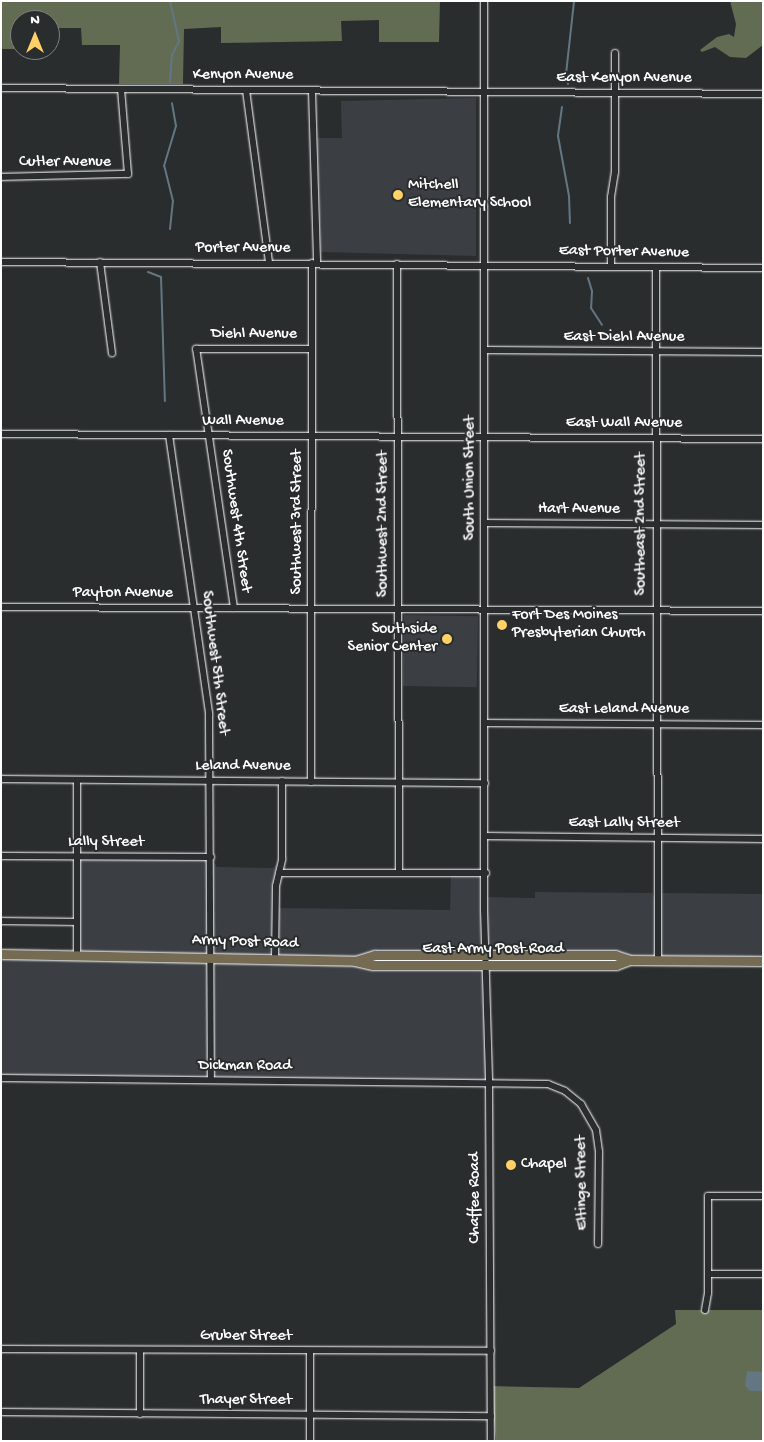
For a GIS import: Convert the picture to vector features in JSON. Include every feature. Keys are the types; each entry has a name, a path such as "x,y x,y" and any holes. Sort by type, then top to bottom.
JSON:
{"main road":[{"name":"Army Post Road","path":"1,954 211,956 355,961 375,955 486,955"},
{"name":"East Army Post Road","path":"486,955 615,955 630,960 763,961"},
{"name":"East Army Post Road","path":"355,961 373,965 486,966 616,965 630,960"}],"street":[{"name":"South Union Street","path":"484,1 486,955"},
{"path":"610,267 615,53"},
{"name":"Kenyon Avenue","path":"1,88 484,92"},
{"name":"Cutler Avenue","path":"1,176 128,174 121,89"},
{"path":"246,90 269,263"},
{"name":"Southwest 3rd Street","path":"311,782 312,349 314,263 312,90"},
{"name":"East Kenyon Avenue","path":"484,92 763,94"},
{"name":"Porter Avenue","path":"1,262 485,264"},
{"path":"100,262 112,353"},
{"name":"Southwest 2nd Street","path":"397,264 398,873"},
{"name":"East Porter Avenue","path":"485,264 763,268"},
{"name":"Southeast 2nd Street","path":"656,267 658,960"},
{"name":"Diehl Avenue","path":"196,349 312,349"},
{"name":"Southwest 4th Street","path":"196,349 234,608"},
{"name":"East Diehl Avenue","path":"485,350 763,352"},
{"name":"Wall Avenue","path":"1,434 485,437"},
{"name":"Southwest 5th Street","path":"169,435 210,714 211,1080"},
{"name":"East Wall Avenue","path":"485,437 763,439"},
{"name":"Hart Avenue","path":"485,523 763,525"},
{"name":"Payton Avenue","path":"1,607 763,611"},
{"name":"East Leland Avenue","path":"485,723 763,725"},
{"name":"Leland Avenue","path":"1,779 485,783"},
{"path":"77,780 77,955"},
{"path":"275,958 276,886 282,859 282,781"},
{"name":"East Lally Street","path":"486,836 763,839"},
{"name":"Lally Street","path":"1,856 210,858"},
{"path":"279,873 486,873"},
{"path":"1,921 77,922"},
{"name":"Chaffee Road","path":"486,955 489,1082 491,1441"},
{"name":"Dickman Road","path":"1,1078 489,1082"},
{"name":"Eltinge Street","path":"489,1082 548,1084 574,1097 588,1112 598,1140 598,1244"},
{"path":"705,1310 708,1274 708,1196 763,1196"},
{"path":"708,1274 763,1274"},
{"name":"Gruber Street","path":"1,1350 491,1352"},
{"path":"140,1350 140,1414"},
{"path":"310,1351 310,1441"},
{"name":"Thayer Street","path":"1,1412 491,1416"}],"shaded area":[{"name":"Mitchell Elementary School","path":"476,98 476,256 321,252 317,138 342,138 341,101"},
{"path":"404,615 478,616 477,687 403,686"},
{"path":"77,857 210,857 217,867 273,868 282,859 276,908 450,910 451,873 486,873 485,897 535,898 535,892 652,893 658,905 662,893 763,894 763,961 486,955 489,1082 1,1078 1,954 77,955"}],"green space":[{"path":"1,1 440,1 439,42 379,42 379,20 341,21 342,41 221,43 221,27 184,29 183,84 119,84 120,45 82,45 81,28 60,28 60,10 10,10 10,49 1,49"},
{"path":"730,1 763,1 763,45 746,58 730,57 715,47 702,52 700,50 717,37 729,34 734,37 736,24"},
{"path":"675,1310 763,1310 763,1441 496,1441 491,1386 579,1388 676,1324"}],"water":[{"path":"747,1371 763,1372 763,1391 750,1391 745,1386"}],"waterway":[{"path":"170,1 179,41 172,55 170,82"},
{"path":"568,84 566,74 574,1"},
{"path":"170,229 173,201 164,166 176,126 172,103"},
{"path":"562,107 558,136 569,196 570,223"},
{"path":"148,272 161,277 165,401"},
{"path":"588,278 592,291 591,308 602,325"}],"place":[{"name":"Mitchell Elementary School","path":"398,195"},
{"name":"Fort Des Moines Presbyterian Church","path":"502,625"},
{"name":"Southside Senior Center","path":"447,639"},
{"name":"Chapel","path":"511,1165"}]}
